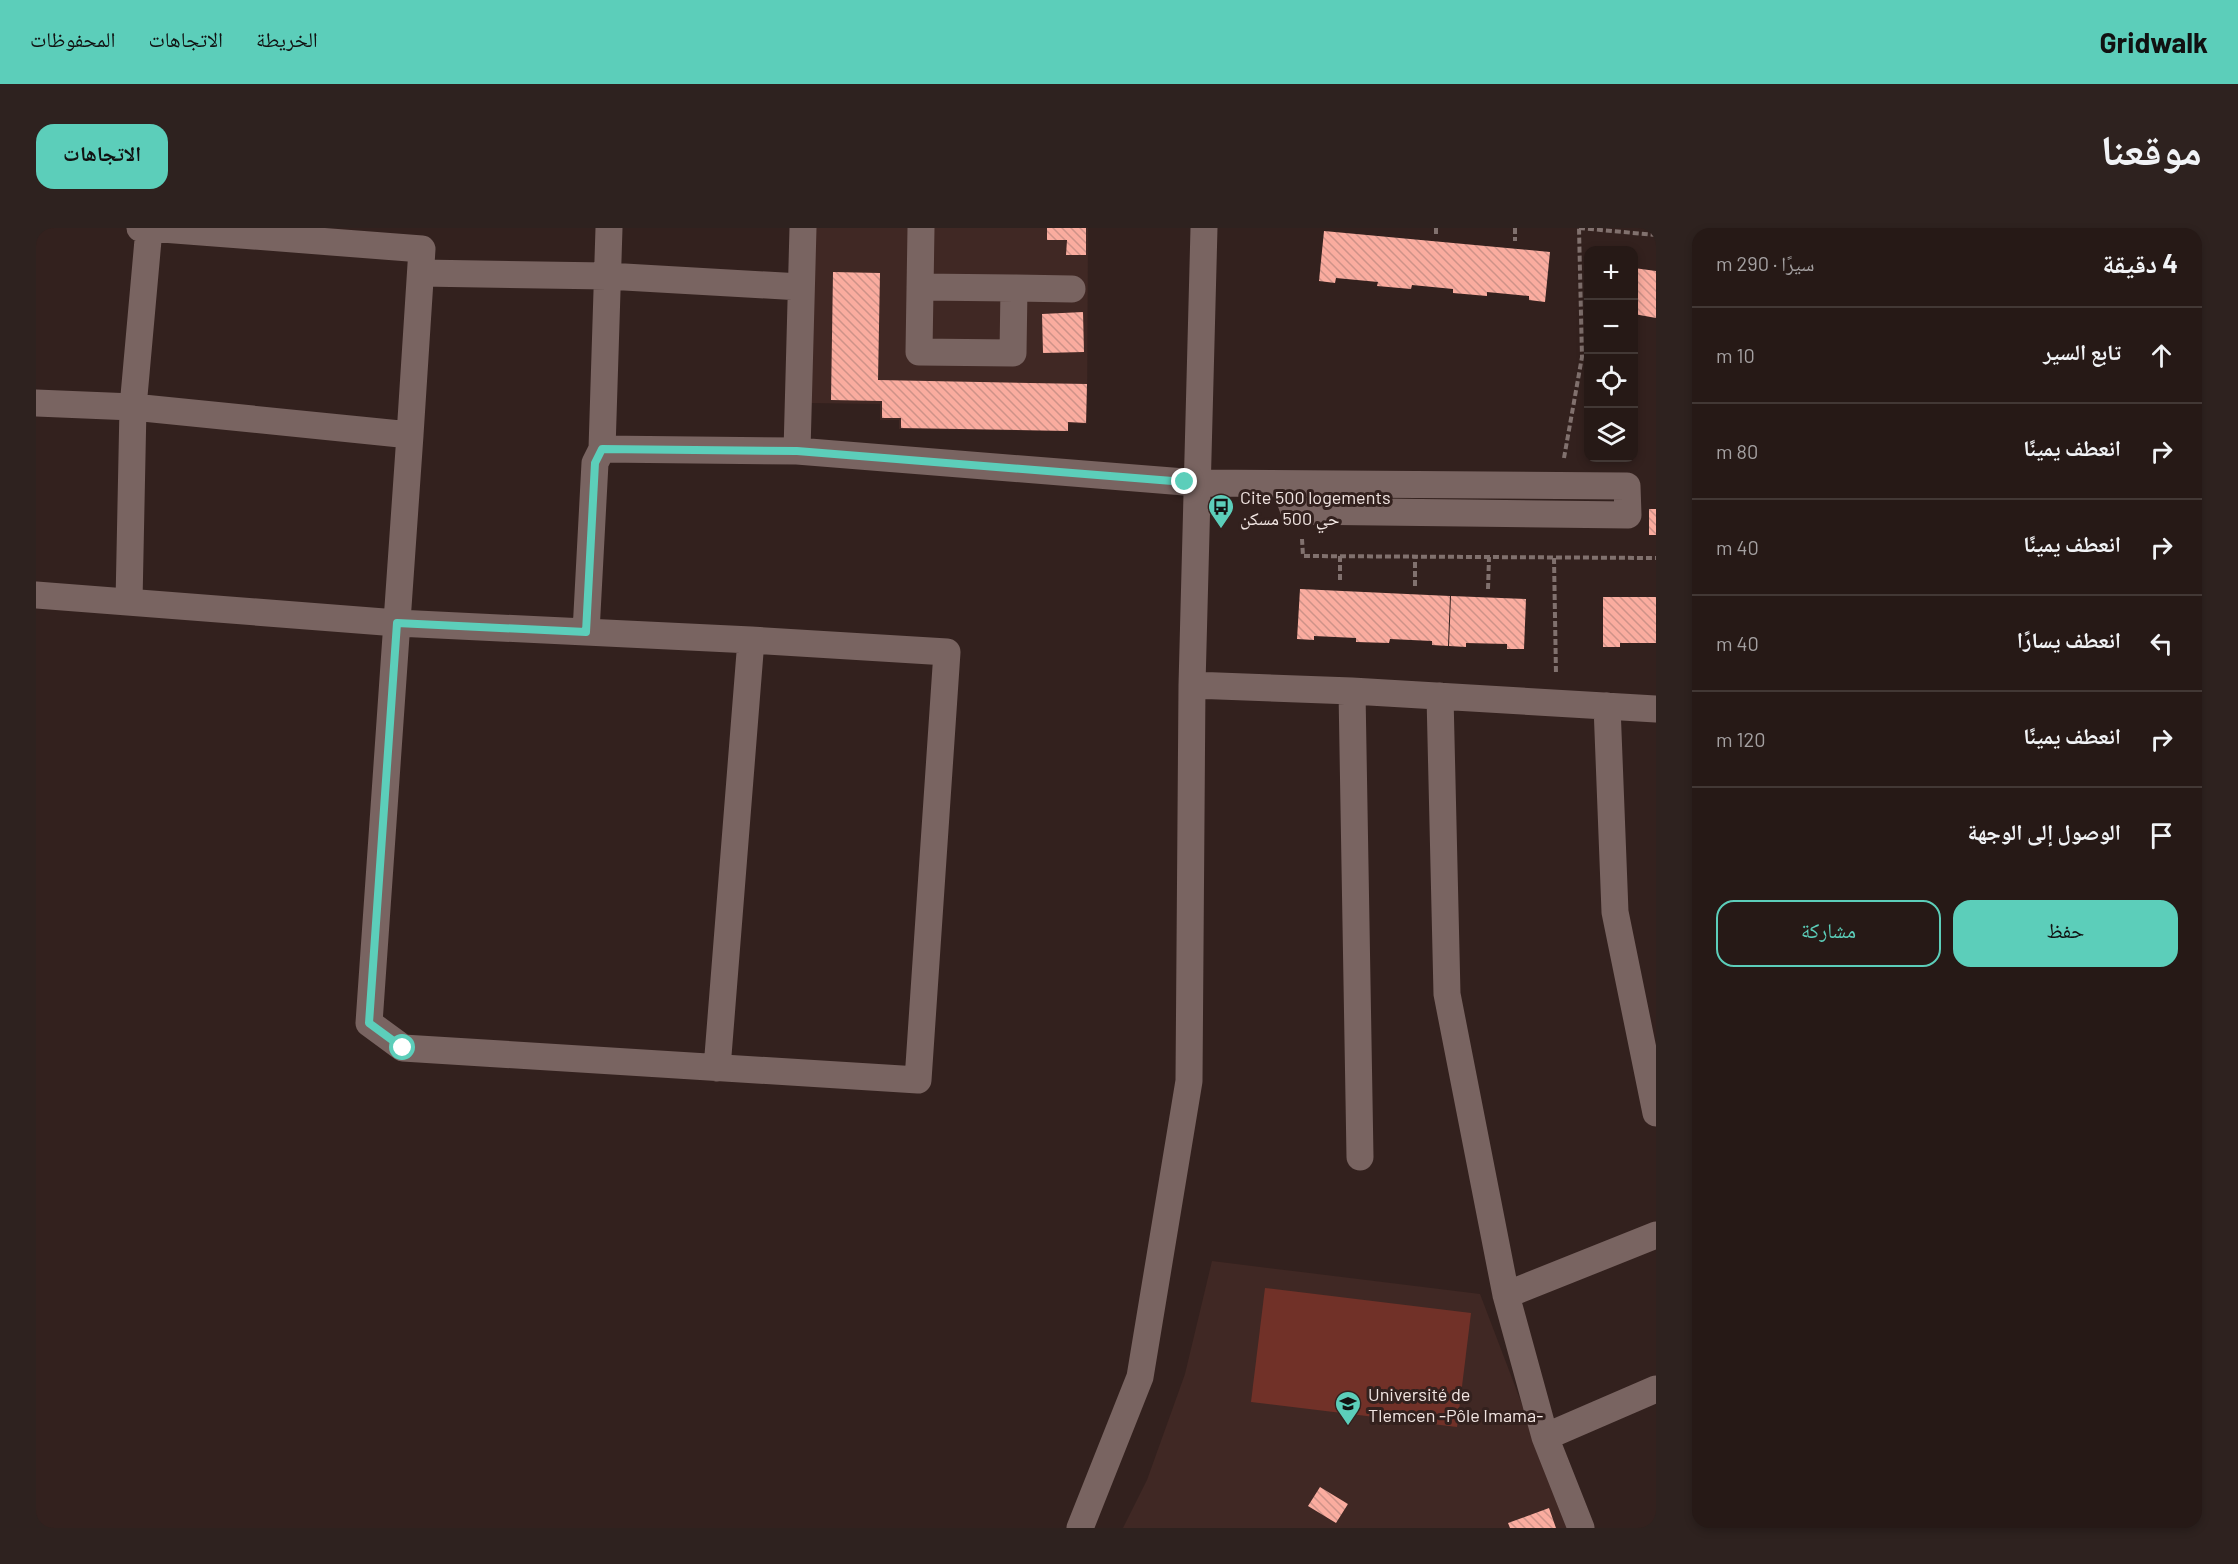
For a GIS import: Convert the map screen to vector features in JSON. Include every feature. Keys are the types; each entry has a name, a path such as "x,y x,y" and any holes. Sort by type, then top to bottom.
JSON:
{"street":[{"path":"36,595 397,623 947,652 918,1080 403,1048 369,1023 397,623 410,435 422,249 146,228 133,407 129,602"},
{"path":"586,632 595,463 602,449 609,228"},
{"path":"797,451 803,228"},
{"path":"921,228 919,352 1013,353 1014,288"},
{"path":"1080,1528 1140,1377 1189,1081 1192,685 1204,228"},
{"path":"421,273 607,276 801,287"},
{"path":"920,287 1072,290"},
{"path":"36,402 133,407 410,435"},
{"path":"602,449 797,451 1197,483 1284,483 1627,486 1628,515 1294,511 1284,483"},
{"path":"717,1068 751,640"},
{"path":"1192,685 1352,691 1656,709"},
{"path":"1352,691 1360,1157"},
{"path":"1440,696 1447,994 1506,1295 1545,1437 1581,1528"},
{"path":"1607,706 1615,912 1656,1113"},
{"path":"1506,1295 1656,1235"},
{"path":"1545,1437 1656,1389"}],"path":[{"path":"1436,228 1436,234"},
{"path":"1515,228 1515,241"},
{"path":"1559,486 1582,357 1579,228 1656,235"},
{"path":"1302,529 1303,556 1656,558"},
{"path":"1340,556 1340,581"},
{"path":"1415,557 1415,586"},
{"path":"1488,590 1489,557"},
{"path":"1554,558 1557,703"}],"shaded area":[{"path":"811,228 1088,228 1087,424 1069,423 1068,431 899,429 899,420 880,420 880,404 809,403"},
{"name":"Université de Tlemcen -Pôle Imama-","path":"1212,1261 1480,1294 1569,1528 1123,1528 1147,1480 1185,1374"},
{"path":"1265,1288 1471,1313 1457,1427 1251,1402"}],"building":[{"path":"1047,228 1086,228 1086,255 1066,255 1067,240 1047,240"},
{"path":"1324,231 1550,252 1545,302 1529,300 1529,296 1487,292 1487,296 1453,293 1453,289 1412,285 1411,289 1377,286 1378,282 1336,278 1335,283 1319,281"},
{"path":"1638,269 1656,271 1656,318 1638,315"},
{"path":"833,272 880,273 878,380 1087,384 1086,423 1068,422 1068,431 901,428 901,418 882,418 882,401 831,400"},
{"path":"1083,312 1084,352 1043,353 1042,314"},
{"path":"1649,509 1656,509 1656,535 1649,535"},
{"path":"1300,589 1450,596 1448,646 1432,645 1432,641 1390,639 1389,643 1356,642 1356,638 1314,636 1314,640 1297,639"},
{"path":"1451,596 1526,599 1524,649 1507,649 1507,644 1466,643 1466,647 1449,646"},
{"path":"1603,597 1656,597 1656,643 1620,643 1620,647 1603,647"},
{"path":"1320,1487 1348,1504 1336,1523 1308,1506"},
{"path":"1549,1508 1556,1528 1510,1528 1508,1523"}],"place":[{"name":"Cite 500 logements حي 500 مسكن","path":"1221,530"},
{"name":"Université de Tlemcen -Pôle Imama-","path":"1348,1427"}],"route":[{"path":"403,1048 369,1023 397,623 586,632 595,463 602,449 797,451 1185,482"}]}
